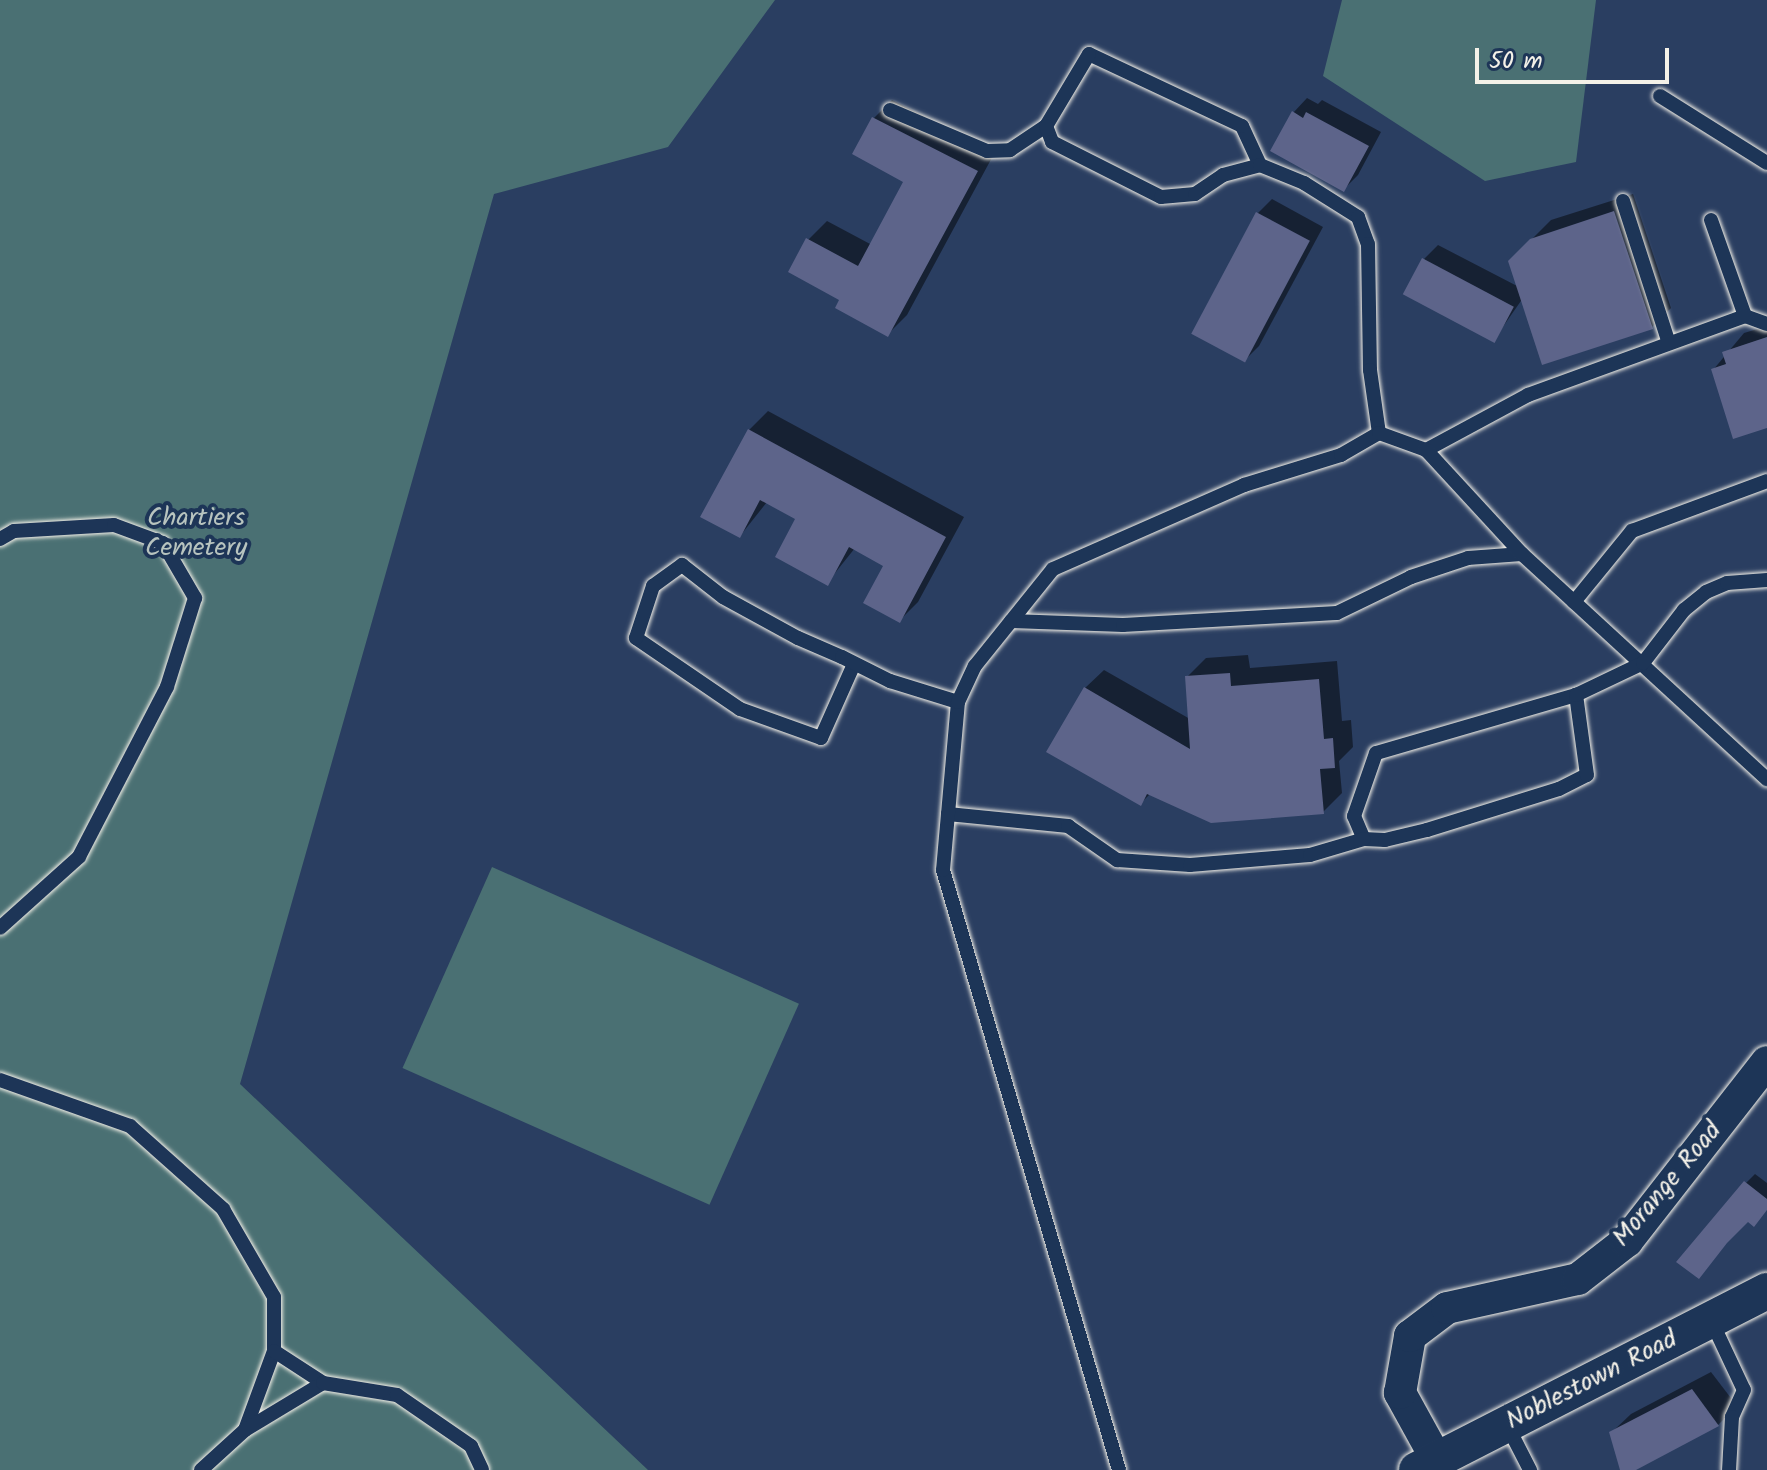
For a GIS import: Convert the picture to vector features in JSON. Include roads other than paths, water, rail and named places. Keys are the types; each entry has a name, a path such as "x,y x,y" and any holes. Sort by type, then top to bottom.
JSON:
{"main road":[{"name":"Noblestown Road","path":"1427,1465 1767,1291"}],"street":[{"name":"Morange Road","path":"1427,1465 1400,1393 1410,1336 1447,1308 1578,1279 1627,1241 1767,1062"}],"lane":[{"path":"890,110 987,151 1010,150 1046,126 1089,54 1242,126 1260,165"},
{"path":"1660,96 1767,163"},
{"path":"1046,126 1052,142 1161,197 1195,194 1223,175 1260,165 1304,183 1358,217 1368,244 1370,370 1379,433"},
{"path":"1623,201 1669,343"},
{"path":"1711,220 1745,316"},
{"path":"1426,450 1528,395 1745,316 1767,324"},
{"path":"1119,1470 943,870 958,702 975,666 1062,564 1244,485 1341,455 1379,433 1426,450 1522,554 1767,779"},
{"path":"1574,602 1632,531 1767,481"},
{"path":"0,539 14,531 114,525 163,543 195,598 167,687 79,857 0,928"},
{"path":"1011,621 1123,625 1337,613 1411,577 1468,558 1522,554"},
{"path":"854,664 821,738 740,709 636,638 653,586 682,565 723,597 854,664 958,702"},
{"path":"1364,839 1354,816 1376,753 1576,695 1643,663 1684,610 1706,592 1727,583 1767,580"},
{"path":"948,814 1068,826 1117,860 1190,865 1310,855 1364,839 1385,840 1427,830 1559,789 1587,775 1576,695"},
{"path":"0,1080 130,1126 223,1209 274,1297 274,1351 245,1430"},
{"path":"1711,1320 1744,1390 1745,1399 1732,1417 1729,1470"},
{"path":"274,1351 323,1383 397,1395 471,1446 482,1470"},
{"path":"201,1470 245,1430 323,1383"},
{"path":"1506,1424 1530,1470"}],"park label":[{"name":"Chartiers Cemetery","path":"196,534"}]}
